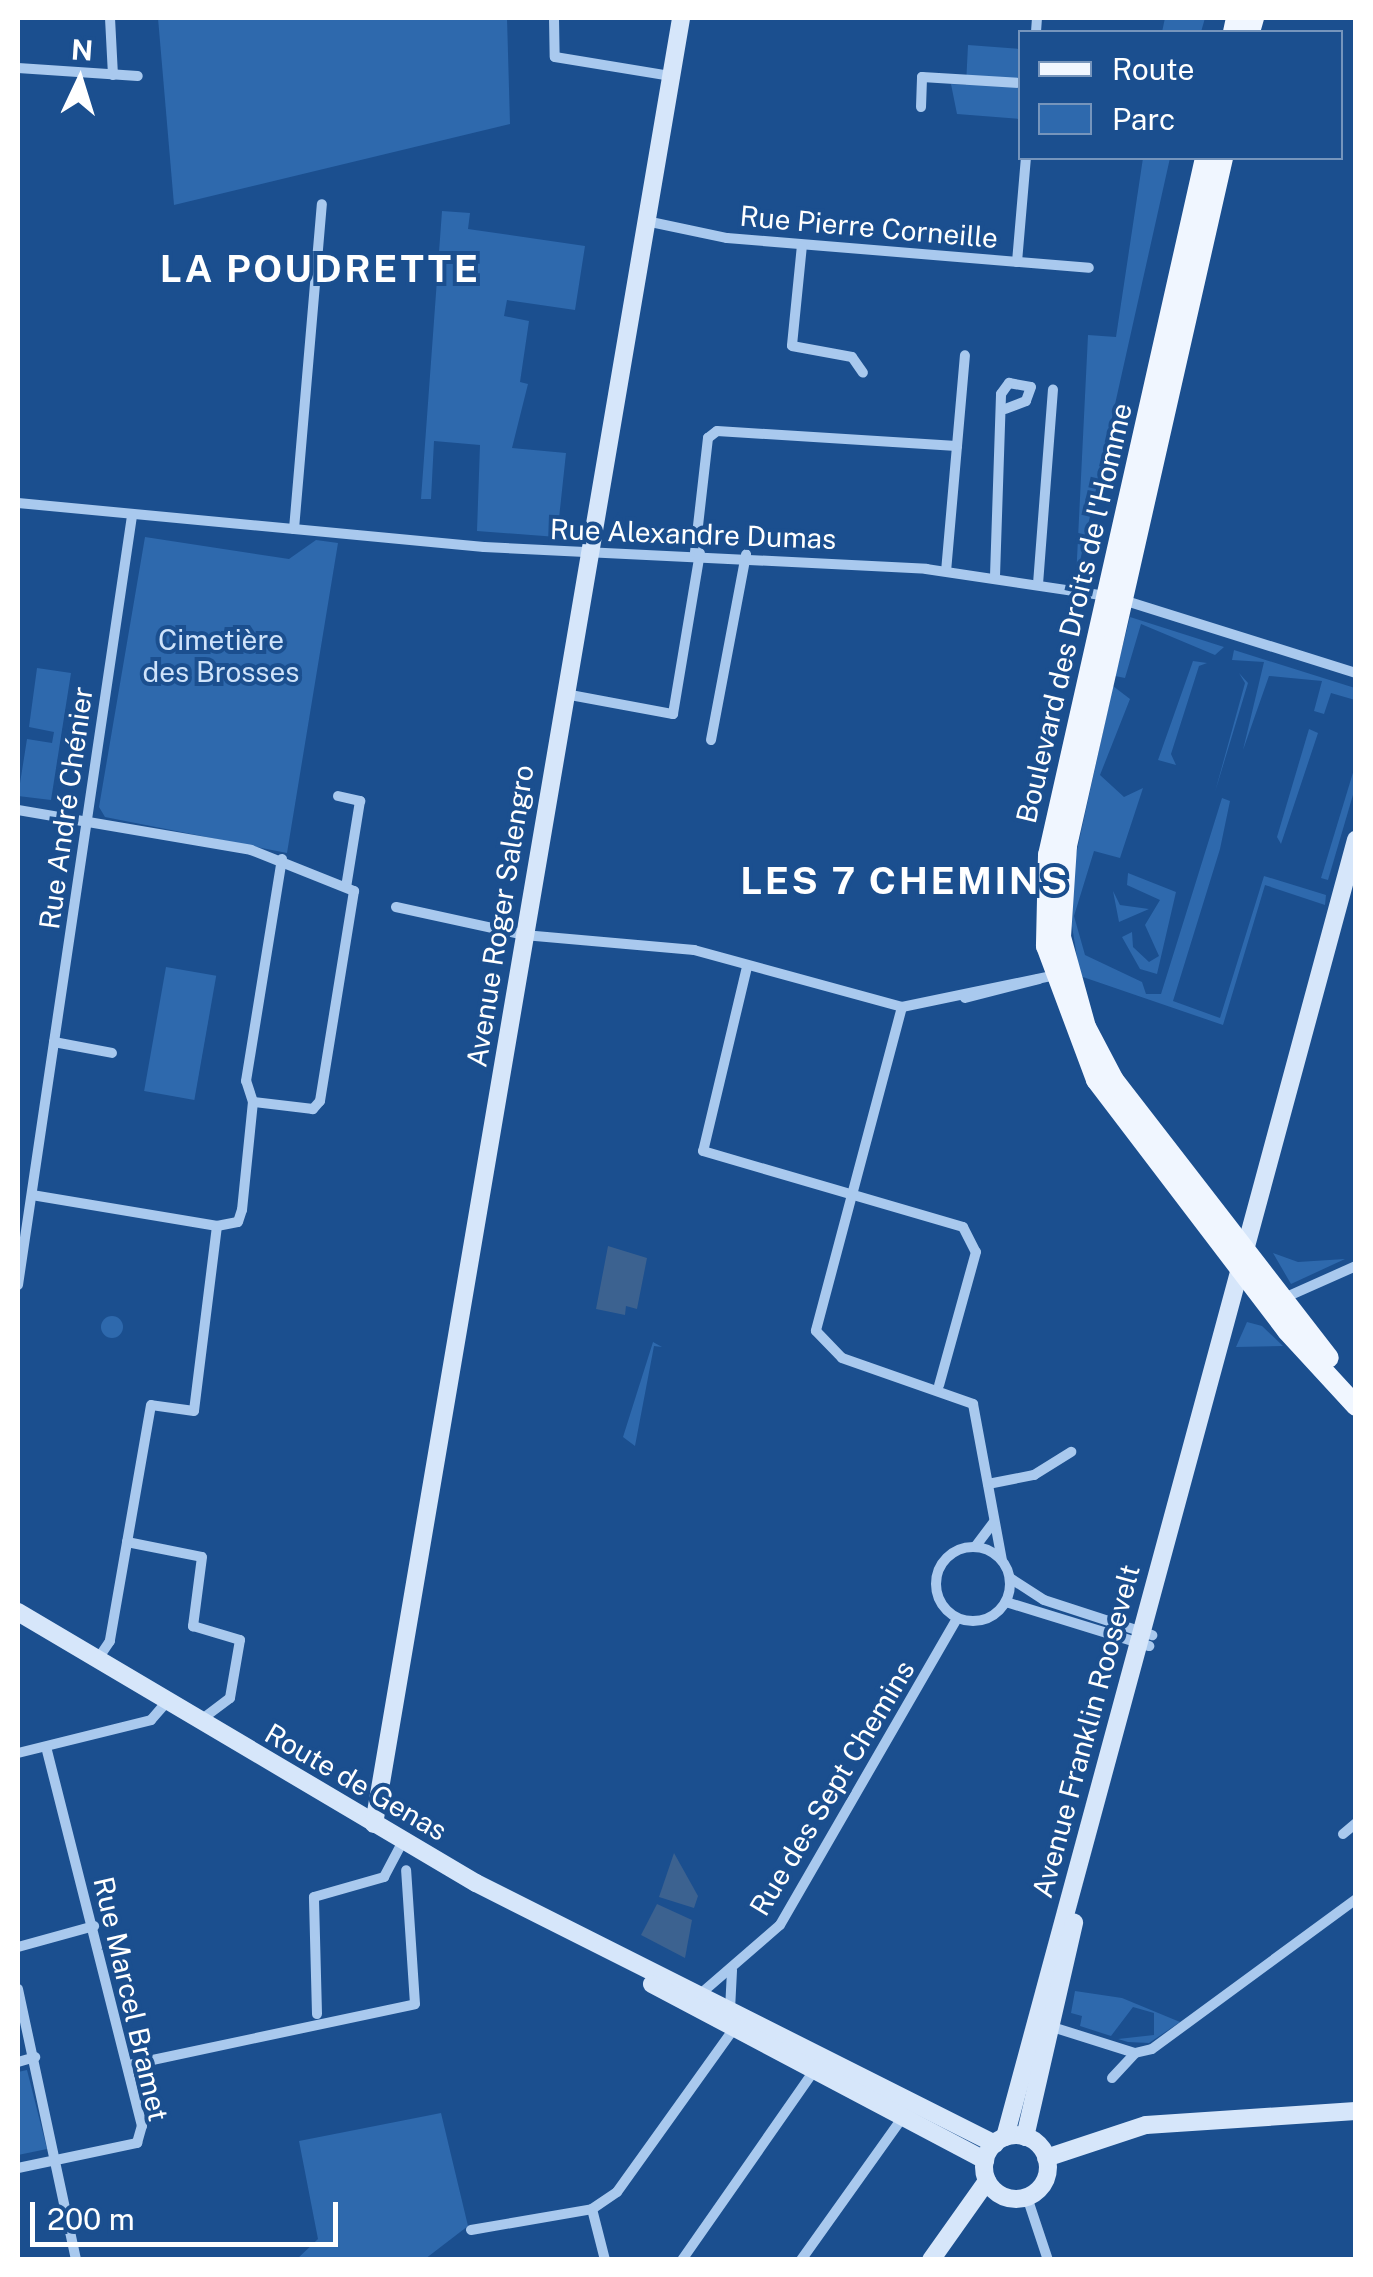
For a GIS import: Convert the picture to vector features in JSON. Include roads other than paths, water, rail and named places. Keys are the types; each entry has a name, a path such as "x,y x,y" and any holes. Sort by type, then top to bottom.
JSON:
{"main road":[{"name":"Boulevard des Droits de l'Homme","path":"1205,160 1063,865 1052,976 1096,1080 1244,1257"},
{"name":"Boulevard des Droits de l'Homme","path":"1114,598 1223,160"},
{"path":"1244,1257 1284,1298 1356,1389"},
{"path":"1244,1257 1356,1406"}],"street":[{"path":"110,18 114,75"},
{"path":"554,18 555,57 670,76"},
{"name":"Avenue Roger Salengro","path":"374,1824 681,18"},
{"path":"18,68 138,76"},
{"path":"920,106 922,77 1018,83"},
{"path":"1017,262 1026,160"},
{"path":"294,529 322,204"},
{"name":"Rue Pierre Corneille","path":"646,221 802,245 1090,268"},
{"path":"802,245 792,346 852,357 863,373"},
{"path":"946,571 965,355"},
{"path":"1038,584 1053,390"},
{"path":"994,576 1005,409"},
{"path":"565,694 673,714 697,553 708,438 717,430 957,446"},
{"name":"Rue Alexandre Dumas","path":"18,503 132,516 590,552 746,554 994,576 1114,598 1356,672"},
{"name":"Rue André Chénier","path":"18,1286 132,516"},
{"path":"711,740 746,554"},
{"path":"253,1102 313,1108 320,1101 360,801 338,796"},
{"path":"18,810 282,859 350,889"},
{"name":"Avenue Franklin Roosevelt","path":"993,2187 995,2147 1042,2024 1087,1871 1144,1639 1356,840"},
{"path":"32,1195 217,1226 238,1222 253,1102 246,1081 282,859"},
{"path":"396,906 524,935 630,950 694,950 902,1006 964,998 1052,976"},
{"path":"748,967 703,1151 962,1226 975,1241 939,1385"},
{"path":"902,1006 816,1330 842,1358 965,1395 978,1414 994,1522 1010,1578 1006,1602 990,1618 957,1618 941,1602 938,1570 974,1547 994,1522"},
{"path":"54,1042 112,1053"},
{"path":"97,1660 110,1641 151,1405 194,1411 217,1226"},
{"path":"1284,1298 1356,1266"},
{"path":"988,1484 1034,1475 1071,1452"},
{"path":"127,1542 202,1557 192,1626 240,1640 230,1698 198,1722"},
{"path":"974,1547 1002,1560"},
{"path":"1010,1578 1144,1639"},
{"path":"1006,1602 1144,1639"},
{"name":"Route de Genas","path":"18,1612 198,1722 488,1888 700,1996 732,2021 794,2046 995,2147"},
{"name":"Rue des Sept Chemins","path":"700,1996 780,1925 957,1618"},
{"name":"Avenue Franklin Roosevelt","path":"1025,2136 1042,2024 1083,1848 1144,1639"},
{"path":"18,1754 150,1720 166,1703"},
{"name":"Rue Marcel Bramet","path":"18,2168 140,2140 128,2065 46,1746"},
{"path":"1342,1834 1356,1823"},
{"path":"317,2014 314,1898 384,1877 403,1841"},
{"path":"1083,1848 1087,1871"},
{"path":"128,2065 416,2004 406,1870"},
{"name":"Route de Genas","path":"488,1888 547,1926 732,2021 816,2074 903,2117 995,2147"},
{"path":"1112,2078 1135,2053 1356,1899"},
{"path":"18,1947 94,1926"},
{"path":"547,1926 700,1996"},
{"path":"470,2230 592,2209 616,2192 732,2021 732,1970"},
{"path":"18,1989 61,2159 76,2260"},
{"path":"1042,2024 1135,2053"},
{"path":"682,2260 816,2074 794,2046"},
{"path":"18,2062 35,2057"},
{"path":"1026,2197 1047,2163 1156,2126 1356,2111"},
{"path":"801,2260 903,2117"},
{"path":"995,2147 1025,2136 1047,2163"},
{"path":"934,2260 993,2187 1026,2197"},
{"path":"1026,2197 1048,2260"},
{"path":"592,2209 606,2260"}],"district":[{"name":"LA POUDRETTE","path":"320,269"},
{"name":"LES 7 CHEMINS","path":"905,881"}],"park label":[{"name":"Cimetière des Brosses","path":"221,656"}]}
